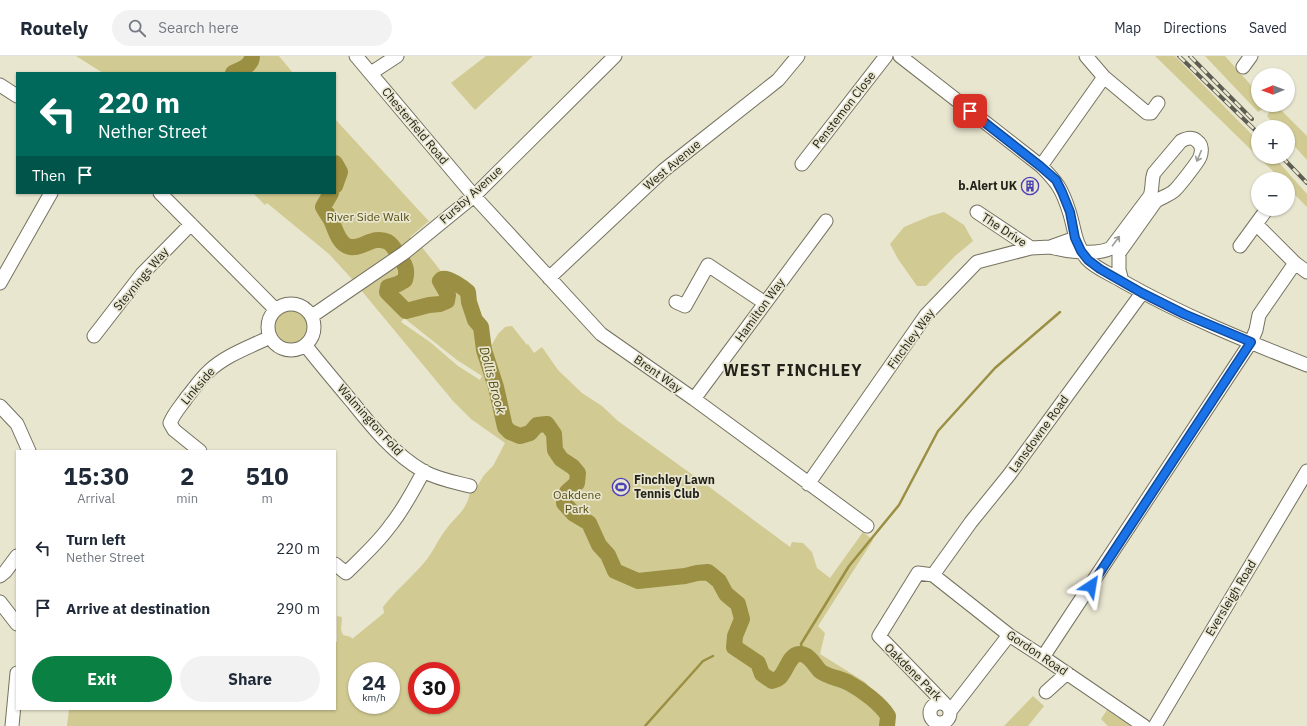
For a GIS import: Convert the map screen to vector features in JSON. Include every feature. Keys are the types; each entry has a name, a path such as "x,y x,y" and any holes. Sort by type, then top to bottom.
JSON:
{"street":[{"name":"Chesterfield Road","path":"356,56 474,196"},
{"path":"371,73 397,56"},
{"name":"Fursby Avenue","path":"312,316 400,256 474,196 615,56"},
{"name":"West Avenue","path":"549,278 664,170 778,80 798,56"},
{"name":"Penstemon Close","path":"802,164 886,56"},
{"path":"900,56 1056,180 1070,212 1075,238 1081,251 1088,260 1100,269 1142,293 1184,314 1307,365"},
{"path":"1086,56 1104,77 1147,113 1151,113 1158,103"},
{"path":"1243,67 1251,56"},
{"path":"1040,166 1104,77"},
{"path":"0,85 16,95"},
{"path":"1050,247 1068,252 1096,252 1106,251 1111,248 1150,196 1154,173 1181,141 1187,138 1198,140 1201,145 1200,157 1175,191 1162,196 1156,201 1119,253 1119,270 1122,281"},
{"path":"0,283 50,194"},
{"path":"161,194 276,310"},
{"name":"Brent Way","path":"474,196 601,334 694,399 867,526"},
{"name":"The Drive","path":"977,212 1031,248"},
{"path":"1240,246 1262,216"},
{"name":"Hamilton Way","path":"694,399 826,221"},
{"name":"Steynings Way","path":"94,336 142,274 190,224"},
{"path":"1256,224 1295,263 1307,272"},
{"name":"Finchley Way","path":"808,484 926,315 977,262 1031,248 1050,247 1075,238"},
{"path":"1044,657 1251,342 1256,330 1259,315 1295,263"},
{"path":"676,302 685,306 708,265 765,303"},
{"name":"Lansdowne Road","path":"933,575 971,522 1009,475 1142,293"},
{"path":"295,304 307,310 312,316 315,328 314,335 306,346 293,351 280,348 274,343 268,330 271,316 276,310 282,306 295,304"},
{"name":"Linkside","path":"199,450 174,430 170,423 173,415 200,380 213,367 238,352 270,337"},
{"name":"Walmington Fold","path":"306,346 386,441 406,460 424,471 470,486"},
{"path":"0,406 17,424 29,450"},
{"name":"Eversleigh Road","path":"1155,726 1307,470"},
{"path":"336,565 346,577 390,527 424,471"},
{"path":"0,576 16,557"},
{"name":"Oakdene Park","path":"933,575 918,573 879,636 947,707 1009,635"},
{"name":"Gordon Road","path":"933,575 1009,635 1044,657 1144,726"},
{"path":"0,602 16,623"},
{"path":"1046,692 1067,673"},
{"path":"12,726 16,684"}],"green space":[{"path":"76,56 279,56 292,72 101,72"},
{"path":"486,56 533,56 475,110 451,83"},
{"path":"1155,56 1175,56 1251,134 1251,150"},
{"path":"1205,56 1225,56 1251,85 1251,105"},
{"path":"1269,112 1283,112 1291,120 1271,120 1267,116"},
{"name":"River Side Walk","path":"336,120 429,221 410,237 421,246 444,275 450,275 456,281 469,287 470,301 478,316 476,318 483,326 485,345 488,347 491,346 498,334 505,327 512,326 534,353 542,347 558,370 582,393 602,406 618,421 790,547 792,542 803,543 812,552 817,568 830,578 863,532 873,540 818,626 825,633 820,654 865,682 894,713 890,726 67,726 69,710 336,710 337,616 342,617 341,630 343,635 351,637 352,639 384,613 383,607 427,560 444,532 464,508 470,492 474,492 484,475 493,466 505,443 471,419 453,401 351,278 329,254 267,203 265,205 254,194 336,194","holes":["404,318 457,360 482,376 480,380 458,366 430,342 401,322"]},
{"path":"1295,124 1307,136 1307,160 1295,147"},
{"path":"1265,164 1280,164 1287,172 1274,172"},
{"path":"1295,181 1307,194 1307,207 1295,195"},
{"path":"944,212 964,225 973,241 955,256 926,286 917,286 898,259 890,244 904,227"},
{"path":"288,310 294,310 298,311 305,317 308,327 307,334 301,341 294,344 288,344 284,343 277,337 274,330 274,324 275,320 281,313"},
{"path":"1033,696 1044,706 1028,726 1004,726"},
{"path":"1107,710 1119,718 1121,714 1125,717 1125,722 1131,726 1108,726 1101,719"}],"waterway":[{"name":"Dollis Brook","path":"235,72 248,65 252,59 252,56"},
{"name":"Dollis Brook","path":"336,165 340,172 336,183"},
{"name":"Dollis Brook","path":"330,194 323,207 339,238 344,244 347,246 357,247 371,241 382,240 390,243 400,257 406,268 405,280 388,287 387,292 406,311 429,305 440,304 447,301 448,295 440,281 442,279 452,281 468,292 469,302 475,320 481,327 484,350 496,387 505,427 510,432 520,436 530,433 537,425 547,424 554,434 555,450 561,459 573,467 578,473 577,483 567,492 564,503 574,514 589,523 599,545 608,555 615,571 638,581 708,572 719,581 726,594 738,604 742,619 735,636 734,647 758,663 762,674 772,681 775,680 779,678 793,657 803,654 823,673 849,683 876,702 888,716 887,726"},
{"path":"803,654 801,644 849,566 899,505 938,431 995,368 1060,312"},
{"path":"645,726 703,661 713,656"}],"railway":[{"path":"1179,56 1251,126"},
{"path":"1190,56 1252,119"},
{"path":"1289,164 1307,183"}],"place":[{"name":"b.Alert UK","path":"1030,186"},
{"name":"Finchley Lawn Tennis Club","path":"621,487"}],"district":[{"name":"WEST FINCHLEY","path":"793,370"}],"route":[{"path":"970,111 1056,180 1070,212 1075,238 1081,251 1088,260 1100,269 1142,293 1184,314 1251,342 1091,586"}]}
